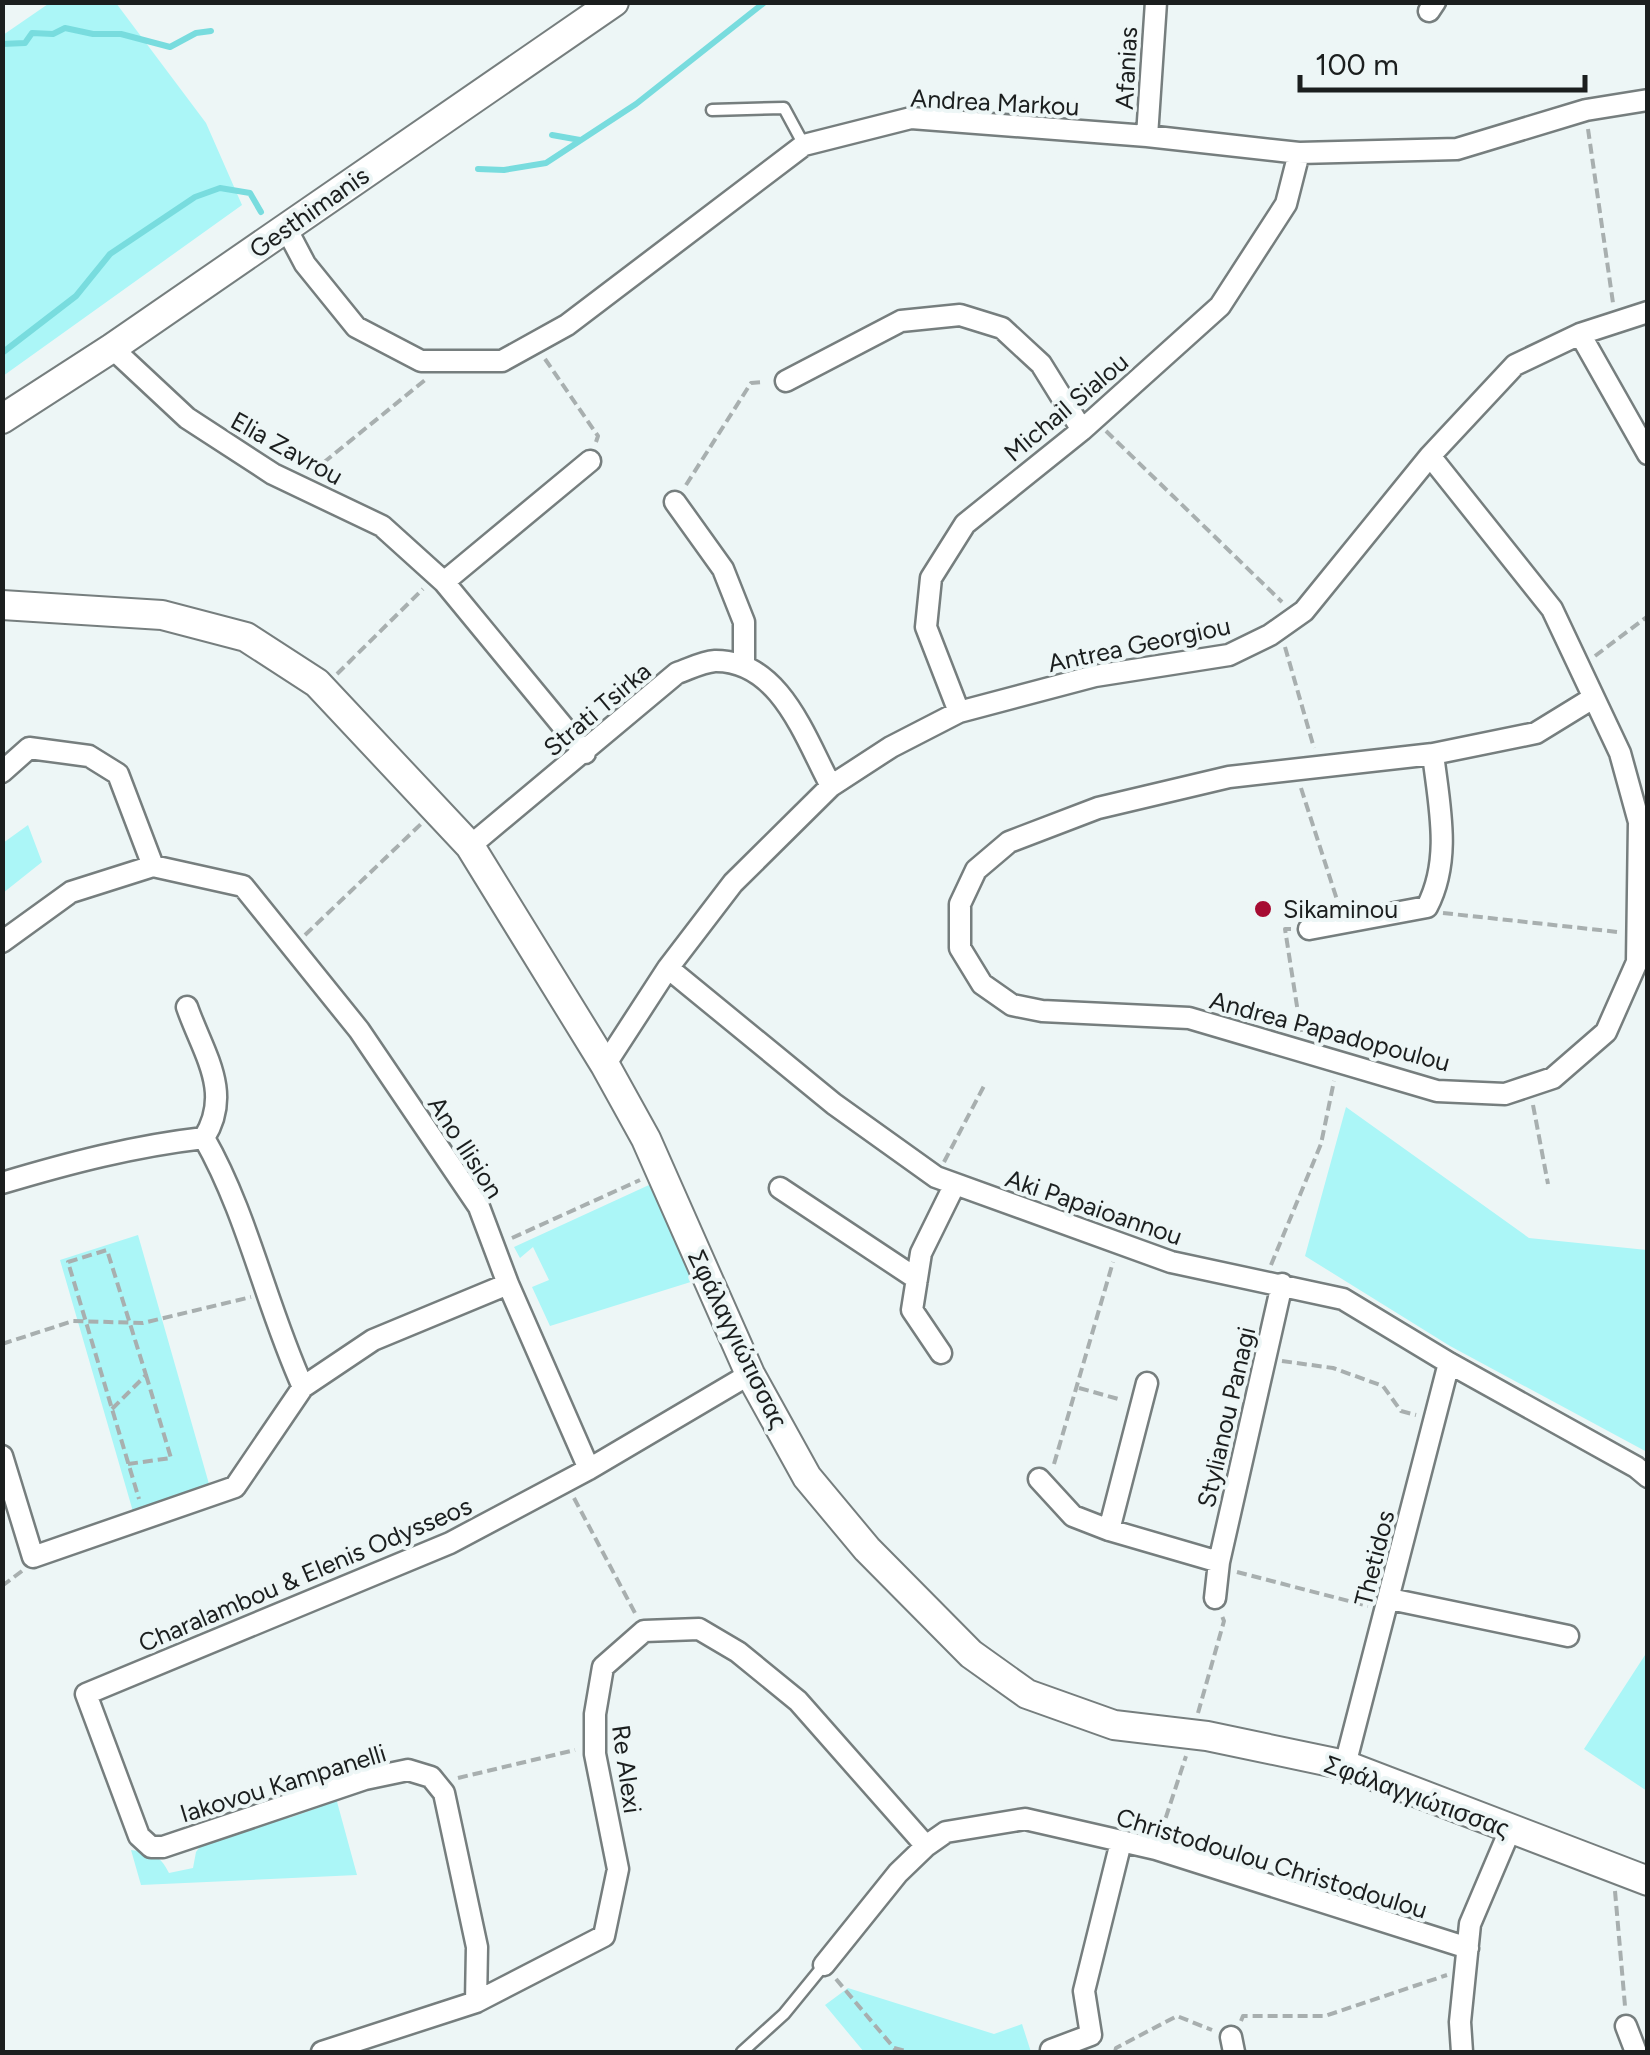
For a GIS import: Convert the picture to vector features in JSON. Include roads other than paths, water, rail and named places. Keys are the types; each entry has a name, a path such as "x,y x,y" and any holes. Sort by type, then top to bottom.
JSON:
{"street":[{"name":"Gesthimanis","path":"2,419 112,348 614,2"},
{"name":"Afanias","path":"1147,136 1156,2"},
{"name":"Andrea Markou","path":"286,228 305,264 356,327 422,361 502,361 567,325 804,145 912,118 1147,136 1299,153 1457,149 1586,110 1648,100"},
{"name":"Michail Sialou","path":"959,712 926,627 931,578 965,524 1088,424 1220,306 1286,204 1299,153"},
{"name":"Antrea Georgiou","path":"605,1065 668,968 732,883 831,786 890,747 959,712 1095,676 1229,655 1288,622 1430,456 1516,365 1580,334 1648,312"},
{"path":"786,382 900,321 960,315 1002,328 1041,364 1088,424"},
{"path":"1580,334 1648,454"},
{"name":"Elia Zavrou","path":"112,348 187,418 273,474 382,526 440,579 585,753"},
{"name":"Andrea Papadopoulou","path":"1430,456 1552,610 1620,753 1638,822 1636,962 1606,1032 1553,1078 1505,1094 1437,1091 1190,1018 1042,1011 1012,1005 982,984 960,948 960,904 976,870 1009,842 1098,808 1229,777 1434,754 1536,733 1593,698"},
{"path":"440,579 590,461"},
{"path":"675,502 723,569 744,622 744,664 781,693 831,786"},
{"name":"Σφάλαγγιώτισσας","path":"2,605 162,615 246,637 322,688 470,846 605,1065 660,1171 750,1374 807,1478 866,1549 970,1654 1027,1694 1114,1725 1192,1734 1345,1765 1648,1881"},
{"name":"Strati Tsirka","path":"470,846 677,674 711,661 744,664"},
{"path":"2,772 29,748 90,756 118,774 154,866 71,892 2,942"},
{"path":"1309,928 1427,907 1435,891 1444,846 1434,754"},
{"name":"Ano Ilision","path":"154,866 243,886 359,1030 479,1208 508,1284 590,1469"},
{"name":"Aki Papaioannou","path":"668,968 834,1104 946,1181 1171,1262 1343,1299 1648,1477"},
{"path":"187,1008 218,1092 215,1121 204,1138"},
{"path":"2,1183 80,1160 204,1138"},
{"path":"204,1138 224,1174 278,1332 303,1388"},
{"path":"941,1354 912,1310 922,1253 946,1181"},
{"path":"780,1188 917,1279"},
{"name":"Stylianou Panagi","path":"1215,1598 1219,1564 1265,1360 1273,1282"},
{"path":"2,1456 33,1557 235,1488 303,1388 373,1340 508,1284"},
{"name":"Thetidos","path":"1345,1765 1449,1363"},
{"name":"Charalambou & Elenis Odysseos","path":"156,1848 139,1836 86,1694 450,1543 590,1469 750,1374"},
{"path":"1109,1530 1147,1383"},
{"path":"1043,1483 1073,1516 1219,1564"},
{"path":"1389,1605 1568,1636"},
{"name":"Re Alexi","path":"322,2052 476,2002 604,1936 618,1869 594,1745 594,1714 603,1667 644,1631 698,1629 738,1652 798,1701 926,1846"},
{"name":"Iakovou Kampanelli","path":"156,1848 365,1779 408,1770 430,1777 444,1794 477,1947 476,2002"},
{"name":"Christodoulou Christodoulou","path":"824,1965 898,1873 926,1846 946,1832 1025,1819 1156,1849 1466,1958"},
{"path":"1462,2052 1460,2022 1470,1924 1510,1830"},
{"path":"1051,2050 1091,2035 1084,1991 1121,1842"},
{"path":"1626,2026 1636,2052"}],"lane":[{"path":"712,110 784,108 804,145"},
{"path":"742,2052 784,2014 824,1965"}],"waterway":[{"path":"478,169 504,170 546,163 636,104 765,2"},
{"path":"2,44 25,43 32,33 53,34 65,28 121,34 170,47 196,33 211,31"},
{"path":"552,135 580,140"},
{"path":"2,353 76,296 110,254 195,197 220,188 250,193 261,212"}],"place":[{"name":"Sikaminou","path":"1263,909"}]}
